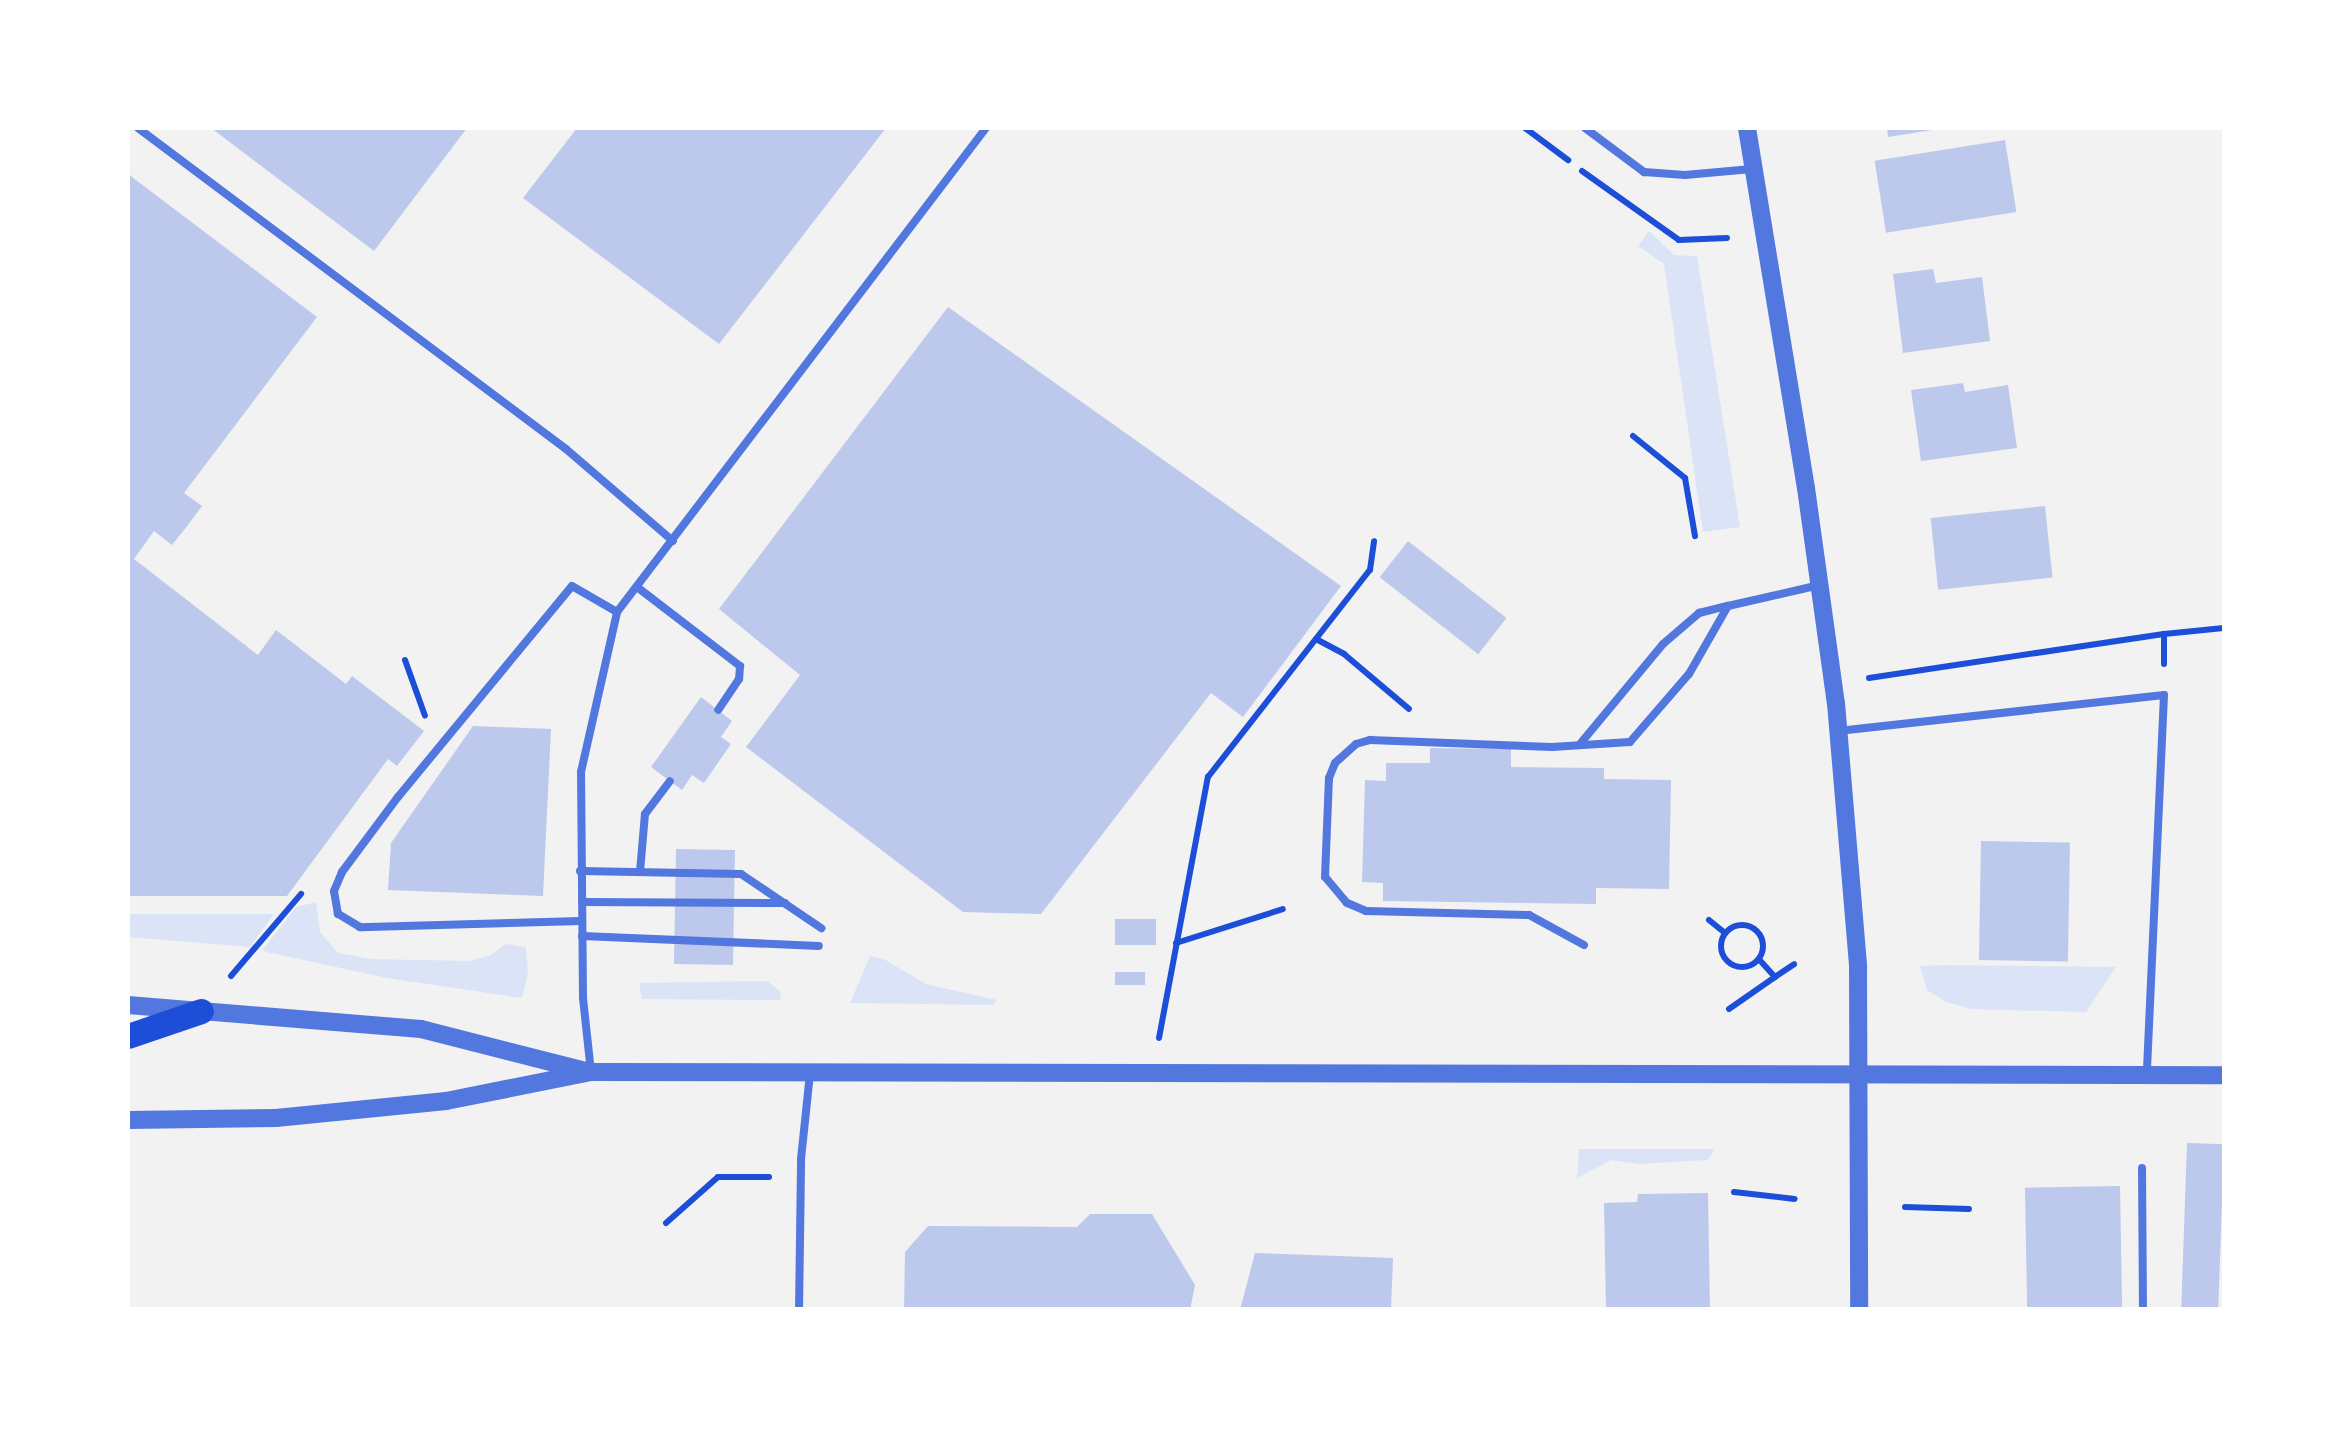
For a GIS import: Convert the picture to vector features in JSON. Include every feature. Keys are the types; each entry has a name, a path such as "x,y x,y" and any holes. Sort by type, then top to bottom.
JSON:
{"main road":[{"path":"128,1036 201,1011"}],"street":[{"path":"1747,128 1820,585 1838,730 1858,967 1859,1310"},
{"path":"128,1005 420,1030 591,1072"},
{"path":"128,1120 276,1118 446,1101 591,1072 2224,1075"}],"lane":[{"path":"138,128 552,438 673,540"},
{"path":"591,1072 582,936 581,772 617,612 986,128"},
{"path":"1584,128 1644,172 1684,175 1752,169"},
{"path":"1580,744 1663,644 1699,613 1820,585"},
{"path":"582,921 360,928 338,914 334,891 342,872 398,797 572,586 617,612"},
{"path":"637,587 740,666 739,679 718,710"},
{"path":"1584,945 1530,915 1366,911 1335,894 1325,876 1330,778 1335,764 1356,744 1370,740 1630,742 1689,674 1728,606"},
{"path":"1838,730 2164,696 2147,1073"},
{"path":"640,872 645,814 670,781"},
{"path":"580,871 742,874 821,928"},
{"path":"582,902 785,903"},
{"path":"582,936 819,946"},
{"path":"799,1310 801,1159 810,1070"},
{"path":"2142,1168 2143,1310"}],"path":[{"path":"1633,436 1685,478 1696,536"},
{"path":"1152,1073 1208,778 1370,570 1374,542"},
{"path":"1833,683 2224,628"},
{"path":"2164,634 2164,696"},
{"path":"1316,639 1344,654 1417,716"},
{"path":"1176,943 1283,909"},
{"path":"1709,920 1725,933"},
{"path":"1736,925 1755,929 1764,947 1758,960 1746,968 1726,961 1720,947 1725,933 1736,925"},
{"path":"1758,960 1775,977"},
{"path":"1729,1009 1794,964"},
{"path":"666,1223 718,1178 745,1177"},
{"path":"1734,1192 1795,1199"},
{"path":"1906,1207 1968,1209"}],"shaded area":[{"path":"1649,231 1674,255 1697,256 1740,527 1703,532 1664,264 1638,246"},
{"path":"316,902 320,932 338,953 371,959 469,961 491,955 506,944 526,947 528,973 522,998 387,978 262,951 296,907"},
{"path":"128,914 274,914 250,947 128,937"},
{"path":"870,956 884,959 926,984 997,1000 993,1005 850,1003"},
{"path":"1920,966 2116,967 2086,1012 1971,1009 1946,1002 1927,990"},
{"path":"767,981 780,991 781,1000 642,999 639,983"},
{"path":"1579,1149 1715,1149 1708,1160 1639,1164 1611,1160 1577,1178"}],"building":[{"path":"211,128 467,128 374,251"},
{"path":"577,128 886,128 719,344 523,198"},
{"path":"1887,128 1931,128 1932,130 1888,137"},
{"path":"2005,140 2016,212 1886,233 1875,161"},
{"path":"128,174 317,317 184,493 202,506 188,525 172,545 154,531 134,559 258,655 276,630 346,684 352,676 424,731 397,766 388,759 287,896 128,896"},
{"path":"1933,269 1936,283 1982,277 1990,341 1903,353 1893,274"},
{"path":"948,307 1341,586 1243,717 1211,693 1041,914 963,912 746,747 800,675 719,609"},
{"path":"1963,383 1965,392 2008,385 2017,448 1921,461 1911,390"},
{"path":"2045,506 2053,578 1938,590 1931,518"},
{"path":"1408,541 1507,618 1478,654 1380,577"},
{"path":"701,697 732,721 721,737 731,744 704,783 692,775 682,790 651,767"},
{"path":"473,726 551,729 543,896 388,890 391,843"},
{"path":"1430,748 1511,749 1511,767 1604,768 1604,779 1671,780 1669,889 1596,888 1596,904 1383,901 1383,883 1362,882 1365,780 1386,781 1386,763 1430,763"},
{"path":"1981,841 2070,843 2068,962 1979,960"},
{"path":"676,849 735,850 733,965 674,964"},
{"path":"1115,919 1156,919 1156,945 1115,945"},
{"path":"1115,972 1145,972 1145,985 1115,985"},
{"path":"2187,1143 2224,1144 2218,1310 2181,1310"},
{"path":"2120,1186 2122,1310 2027,1310 2025,1188"},
{"path":"1708,1193 1710,1310 1606,1310 1604,1203 1637,1202 1638,1194"},
{"path":"1090,1214 1152,1214 1195,1285 1190,1310 904,1310 905,1252 928,1226 1077,1227"},
{"path":"1255,1253 1393,1258 1391,1310 1240,1310"}]}
